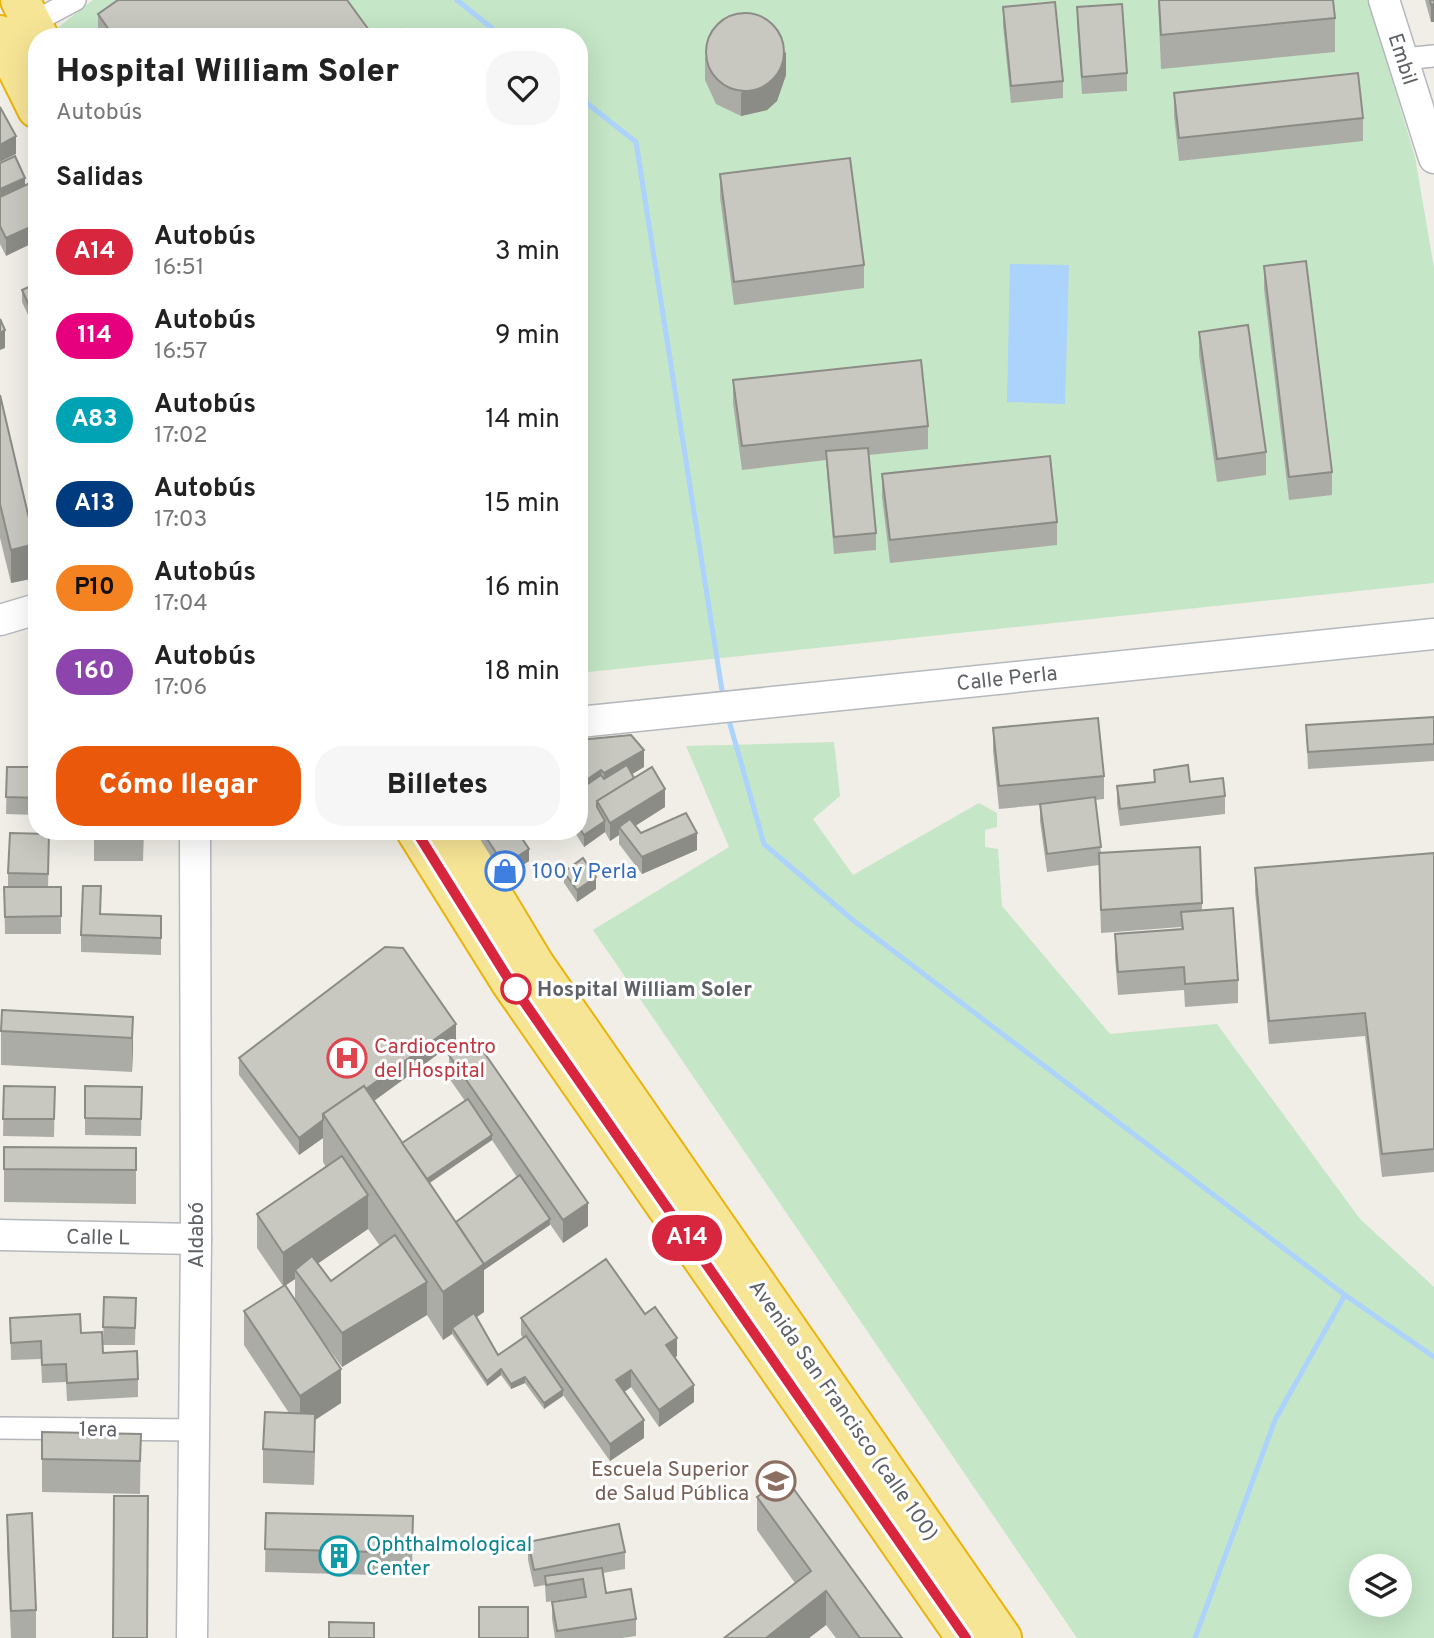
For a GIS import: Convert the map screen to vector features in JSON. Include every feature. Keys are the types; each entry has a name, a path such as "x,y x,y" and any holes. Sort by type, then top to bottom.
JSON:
{"highway":[{"path":"18,26 28,70"},
{"name":"Avenida San Francisco (calle 100)","path":"422,840 511,983 967,1638"},
{"name":"Avenida San Francisco (calle 100)","path":"459,840 535,965 1002,1638"}],"main road":[{"name":"Embil","path":"1384,0 1434,158"},
{"path":"0,620 28,612"},
{"name":"Calle Perla","path":"588,721 1434,634"},
{"name":"Aldabó","path":"192,1638 197,1239 195,840"},
{"name":"Calle L","path":"0,1235 197,1239"}],"street":[{"path":"18,26 75,0"},
{"path":"1403,59 1434,56"},
{"name":"1era","path":"0,1429 195,1430"}],"green space":[{"path":"93,0 1368,0 1415,157 1434,268 1434,583 588,672 588,28 57,28"},
{"path":"834,742 840,796 813,819 853,875 979,803 997,813 997,827 985,830 985,847 998,849 1002,906 1110,1034 1217,1024 1360,1219 1434,1287 1434,1638 1077,1638 593,930 729,847 686,746"}],"water":[{"path":"1010,264 1069,265 1065,404 1007,402"}],"building":[{"path":"118,0 347,0 367,28 108,28 98,14"},
{"path":"1159,0 1333,0 1335,18 1161,35"},
{"path":"1055,2 1063,81 1011,86 1003,7"},
{"path":"1122,4 1127,73 1082,77 1077,7"},
{"path":"737,13 753,13 767,19 778,30 784,44 784,60 778,74 767,85 753,91 737,91 723,85 712,74 706,60 706,44 712,30 723,19"},
{"path":"1358,73 1363,118 1179,138 1174,93"},
{"path":"0,107 16,136 0,145"},
{"path":"15,156 25,178 0,189 0,163"},
{"path":"850,158 864,265 734,282 720,174"},
{"path":"28,184 28,228 6,238 0,226 0,197"},
{"path":"1306,261 1332,472 1289,477 1264,266"},
{"path":"28,287 28,303 22,290"},
{"path":"0,319 5,330 0,333"},
{"path":"1248,325 1266,452 1217,459 1199,332"},
{"path":"921,360 928,426 742,446 733,380"},
{"path":"0,395 28,514 28,546 11,550 0,504"},
{"path":"868,448 876,533 834,537 826,451"},
{"path":"1050,456 1057,522 890,540 882,474"},
{"path":"1434,717 1434,744 1308,752 1306,725"},
{"path":"1098,718 1104,776 999,786 993,728"},
{"path":"631,735 644,750 604,773 601,770 588,779 588,739"},
{"path":"627,765 634,778 597,801 597,807 605,821 588,832 588,784 601,775 604,779"},
{"path":"1188,765 1190,782 1223,778 1225,796 1120,809 1117,786 1155,782 1154,770"},
{"path":"7,767 28,767 28,798 6,797"},
{"path":"652,767 665,789 610,823 597,801"},
{"path":"1095,797 1101,847 1047,854 1040,804"},
{"path":"686,813 697,833 642,857 619,827 630,819 641,833"},
{"path":"10,833 28,833 28,840 49,840 48,874 8,873"},
{"path":"488,840 523,840 529,849 504,865"},
{"path":"1200,847 1202,903 1101,910 1099,853"},
{"path":"1434,853 1434,1149 1382,1154 1365,1013 1269,1021 1255,868"},
{"path":"583,858 596,877 577,890 564,872"},
{"path":"83,886 101,886 100,914 161,916 161,938 81,935"},
{"path":"4,887 61,887 61,916 5,917"},
{"path":"1233,908 1238,980 1185,984 1184,967 1118,972 1115,934 1183,929 1181,912"},
{"name":"Cardiocentro del Hospital","path":"385,947 403,948 456,1024 366,1089 364,1086 323,1114 323,1120 299,1138 239,1058"},
{"path":"2,1010 133,1017 132,1038 1,1031"},
{"path":"474,1038 588,1203 563,1220 449,1055"},
{"path":"4,1086 55,1087 54,1119 3,1119"},
{"path":"85,1086 142,1087 141,1119 85,1118"},
{"path":"364,1086 484,1264 443,1292 323,1114"},
{"path":"468,1099 492,1135 427,1179 402,1143"},
{"path":"4,1147 136,1148 136,1170 4,1169"},
{"path":"342,1156 368,1195 283,1253 257,1214"},
{"path":"520,1175 550,1219 484,1264 456,1222"},
{"path":"395,1235 427,1282 342,1333 295,1270 312,1256 331,1281"},
{"path":"606,1259 645,1314 655,1307 677,1338 666,1345 694,1385 659,1410 631,1370 616,1380 644,1420 610,1444 521,1318"},
{"path":"285,1285 341,1369 300,1396 244,1311"},
{"path":"104,1297 136,1298 135,1328 103,1327"},
{"path":"474,1313 498,1355 526,1336 563,1390 544,1403 525,1377 511,1384 501,1369 487,1381 452,1328"},
{"path":"80,1314 81,1333 102,1332 103,1353 137,1351 138,1379 67,1383 66,1364 42,1365 41,1341 11,1343 10,1318"},
{"path":"265,1412 315,1414 314,1452 263,1449"},
{"path":"42,1432 141,1434 140,1461 42,1459"},
{"path":"785,1477 902,1638 860,1638 826,1591 766,1638 724,1638 811,1571 757,1497"},
{"path":"114,1496 148,1496 147,1638 113,1638"},
{"path":"32,1513 36,1610 11,1611 7,1515"},
{"path":"266,1513 413,1516 412,1553 265,1549"},
{"path":"619,1524 625,1552 534,1570 528,1542"},
{"path":"602,1568 606,1593 631,1589 636,1619 557,1631 552,1602 586,1597 583,1579 546,1585 545,1576"},
{"path":"479,1607 528,1607 528,1638 479,1638"},
{"path":"329,1622 374,1623 374,1638 329,1638"}],"waterway":[{"path":"457,0 492,28"},
{"path":"588,104 636,142 723,697"},
{"path":"728,717 764,844 854,921 1345,1295 1434,1357"},
{"path":"1195,1638 1275,1420 1345,1295"}],"bus line":[{"name":"A14","path":"422,840 511,983 966,1638"}],"place":[{"name":"100 y Perla","path":"505,871"},
{"name":"Hospital William Soler","path":"516,989"},
{"name":"Cardiocentro del Hospital","path":"347,1058"},
{"name":"Escuela Superior de Salud Pública","path":"776,1481"},
{"name":"Ophthalmological Center","path":"339,1556"}]}
